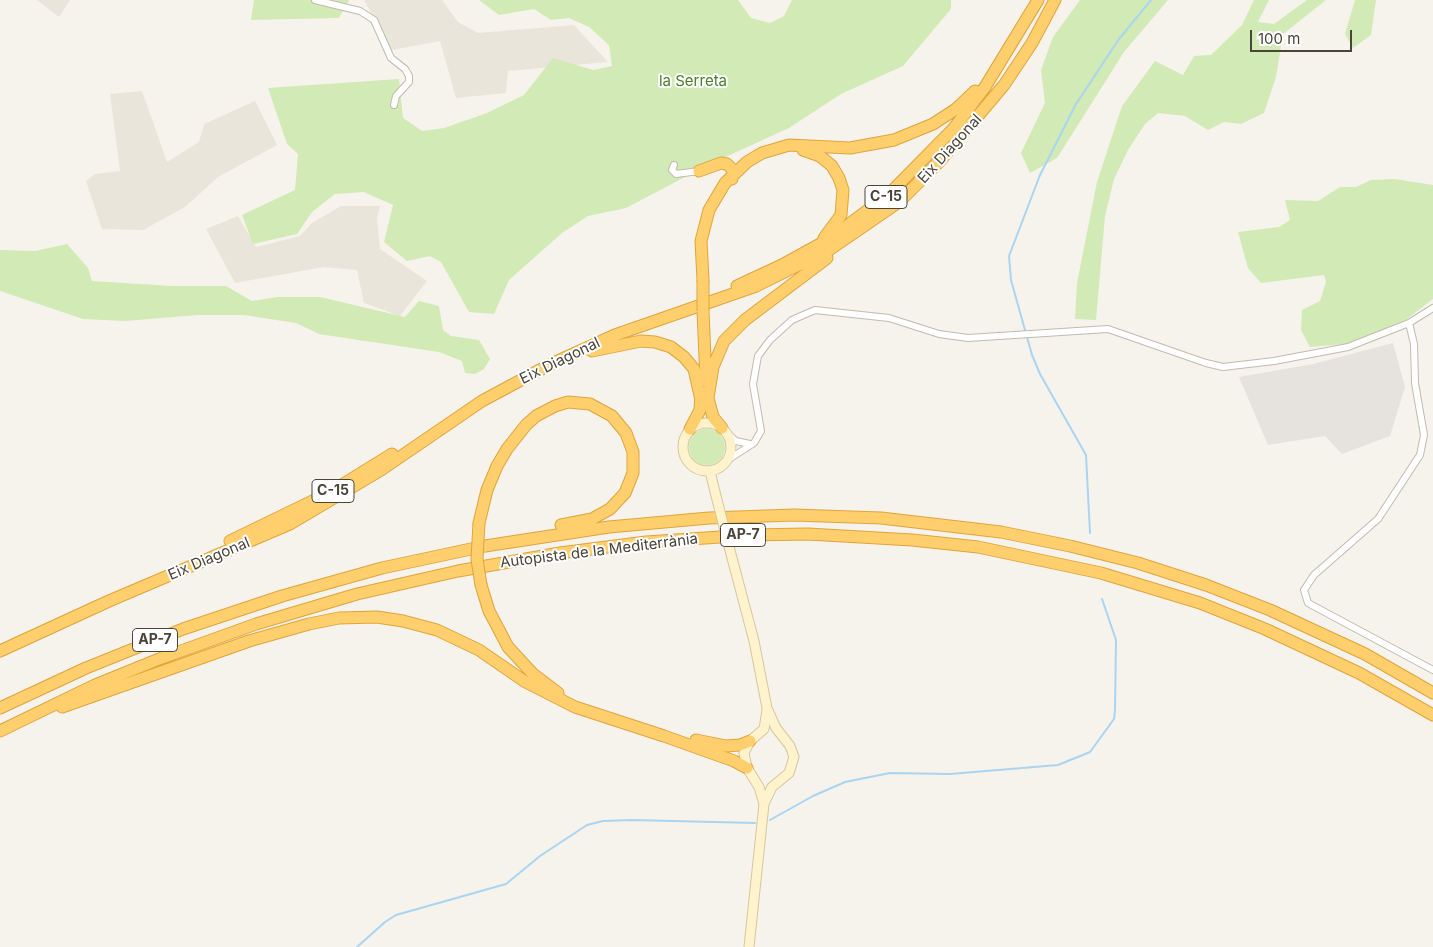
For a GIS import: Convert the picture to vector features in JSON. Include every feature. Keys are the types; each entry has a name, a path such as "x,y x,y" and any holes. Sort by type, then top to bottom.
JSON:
{"highway":[{"name":"Eix Diagonal","path":"0,644 80,606 262,528 329,493 525,369 599,336 741,284 782,265 846,229 895,189 954,128 986,87 1038,0"},
{"name":"Eix Diagonal","path":"0,652 117,598 290,524 382,470 482,401 549,365 608,338 730,296 785,274 829,250 899,202 956,143 1004,86 1032,43 1055,0"},
{"path":"699,172 721,163 789,145 865,146 894,140 920,131 945,117 965,101 987,79 1012,45"},
{"path":"708,221 737,181 763,159 782,151 794,150 806,150 820,156 832,166 841,184 844,196 841,215 826,236 782,265"},
{"path":"708,221 720,197 733,178 734,173 762,153"},
{"path":"721,163 730,165 734,173"},
{"path":"699,172 712,172 718,182 710,200 708,221 701,249 705,399"},
{"path":"690,429 705,399 716,358 724,341 737,326 878,221 899,202"},
{"path":"549,365 622,343 641,341 662,343 677,350 690,363 713,417 726,431"},
{"path":"315,586 361,568 399,557 489,538 582,522 602,515 617,504 625,493 633,473 633,452 626,433 612,416 590,404 568,402 546,410 526,425 507,449 487,490 479,523 477,559 481,585 489,611 508,647 525,667 553,690 581,705 708,744 732,746 754,738"},
{"name":"Autopista de la Mediterrània","path":"0,708 151,641 216,617 315,586 382,568 485,546 570,532 656,522 794,515 872,517 933,522 1002,532 1062,544 1138,563 1189,579 1302,624 1365,654 1433,693"},
{"name":"Autopista de la Mediterrània","path":"0,730 95,685 192,646 290,613 407,582 518,560 629,544 724,536 808,534 895,538 978,547 1067,565 1134,582 1200,603 1281,635 1360,673 1433,715"},
{"path":"46,709 67,706 249,641 310,624 339,618 377,617 416,624 444,632 479,650 550,696 575,707 734,761 750,772"}],"street":[{"path":"315,0 360,11 374,20 391,58 405,69 409,76 409,82 396,96 394,105"},
{"path":"674,165 672,170 676,174 699,172"},
{"path":"754,443 740,443 726,431 710,423 702,423 690,429 683,445 686,458 694,467 710,471 719,468 729,459 754,443 762,428 753,384 758,356 777,333 792,320 806,312 823,309 889,318 952,337 1108,329 1206,363 1223,367 1274,362 1348,347 1409,323 1433,308"},
{"path":"1409,323 1414,344 1415,383 1424,435 1420,455 1378,519 1314,575 1304,590 1308,603 1433,670"},
{"path":"726,431 732,447 729,459"},
{"path":"710,471 763,679 767,708 765,726 744,753 750,772 759,787 764,804"},
{"path":"749,947 764,804 768,792 792,769 794,757 790,746 782,737 767,708"},
{"path":"754,738 769,734 782,737"},
{"path":"750,772 767,783 779,781"}],"shaded area":[{"path":"37,0 70,0 59,17"},
{"path":"364,0 442,0 458,22 478,33 574,25 608,62 508,71 506,93 456,98 440,41 392,50"},
{"path":"142,91 167,162 199,142 204,124 255,101 277,145 218,177 185,207 143,230 102,229 86,181 95,174 120,171 110,94"},
{"path":"341,206 380,206 377,218 380,249 427,281 400,316 364,303 357,270 324,267 235,283 206,229 238,216 256,247 300,236 312,223"},
{"path":"1393,343 1405,387 1390,436 1342,454 1325,436 1268,445 1239,377 1313,364"}],"green space":[{"path":"254,0 349,0 339,18 251,20"},
{"name":"la Serreta","path":"479,0 738,0 751,18 770,23 784,16 792,0 951,0 951,9 903,66 841,94 789,128 708,165 626,208 588,216 562,233 509,280 494,314 469,312 441,262 430,256 407,261 384,242 393,205 364,192 335,194 312,212 297,234 253,244 242,215 295,190 298,154 287,144 268,88 399,79 403,118 422,131 444,128 487,113 524,95 553,58 593,70 612,66 609,45 589,27 569,18 551,20 534,9 499,15"},
{"path":"1080,0 1168,0 1124,52 1057,158 1030,173 1021,153 1045,103 1041,70 1053,37"},
{"path":"1254,0 1269,0 1258,22 1274,24 1307,0 1326,0 1283,34 1276,77 1264,113 1241,124 1224,122 1208,130 1185,116 1158,113 1145,124 1128,150 1114,179 1105,216 1096,320 1075,319 1077,283 1097,182 1122,106 1155,61 1183,75 1194,56 1211,55 1242,25"},
{"path":"1355,0 1376,0 1371,35 1353,48 1345,34"},
{"path":"1394,179 1433,185 1433,299 1403,322 1345,344 1310,347 1301,330 1302,310 1320,301 1326,282 1324,275 1261,283 1248,268 1238,232 1279,227 1290,220 1285,200 1318,201 1340,187 1356,187 1371,180"},
{"path":"67,244 88,268 92,281 172,286 226,286 252,301 278,297 320,297 405,317 419,301 439,306 443,330 451,336 479,340 490,359 484,369 475,374 465,373 462,361 439,352 319,334 296,323 244,315 198,315 125,321 83,319 0,291 0,250 35,251"},
{"path":"707,429 714,430 720,434 724,440 724,454 720,460 714,464 707,465 700,464 694,460 690,454 689,447 690,440 694,434 700,430"}],"waterway":[{"path":"1090,533 1086,455 1040,374 1032,355 1011,280 1009,256 1040,175 1076,104 1119,39 1151,0"},
{"path":"770,820 813,796 845,782 890,773 950,774 1058,765 1090,752 1114,719 1115,710 1116,640 1102,599"},
{"path":"357,947 385,922 396,915 506,884 540,856 587,825 603,821 633,820 755,823"}]}
